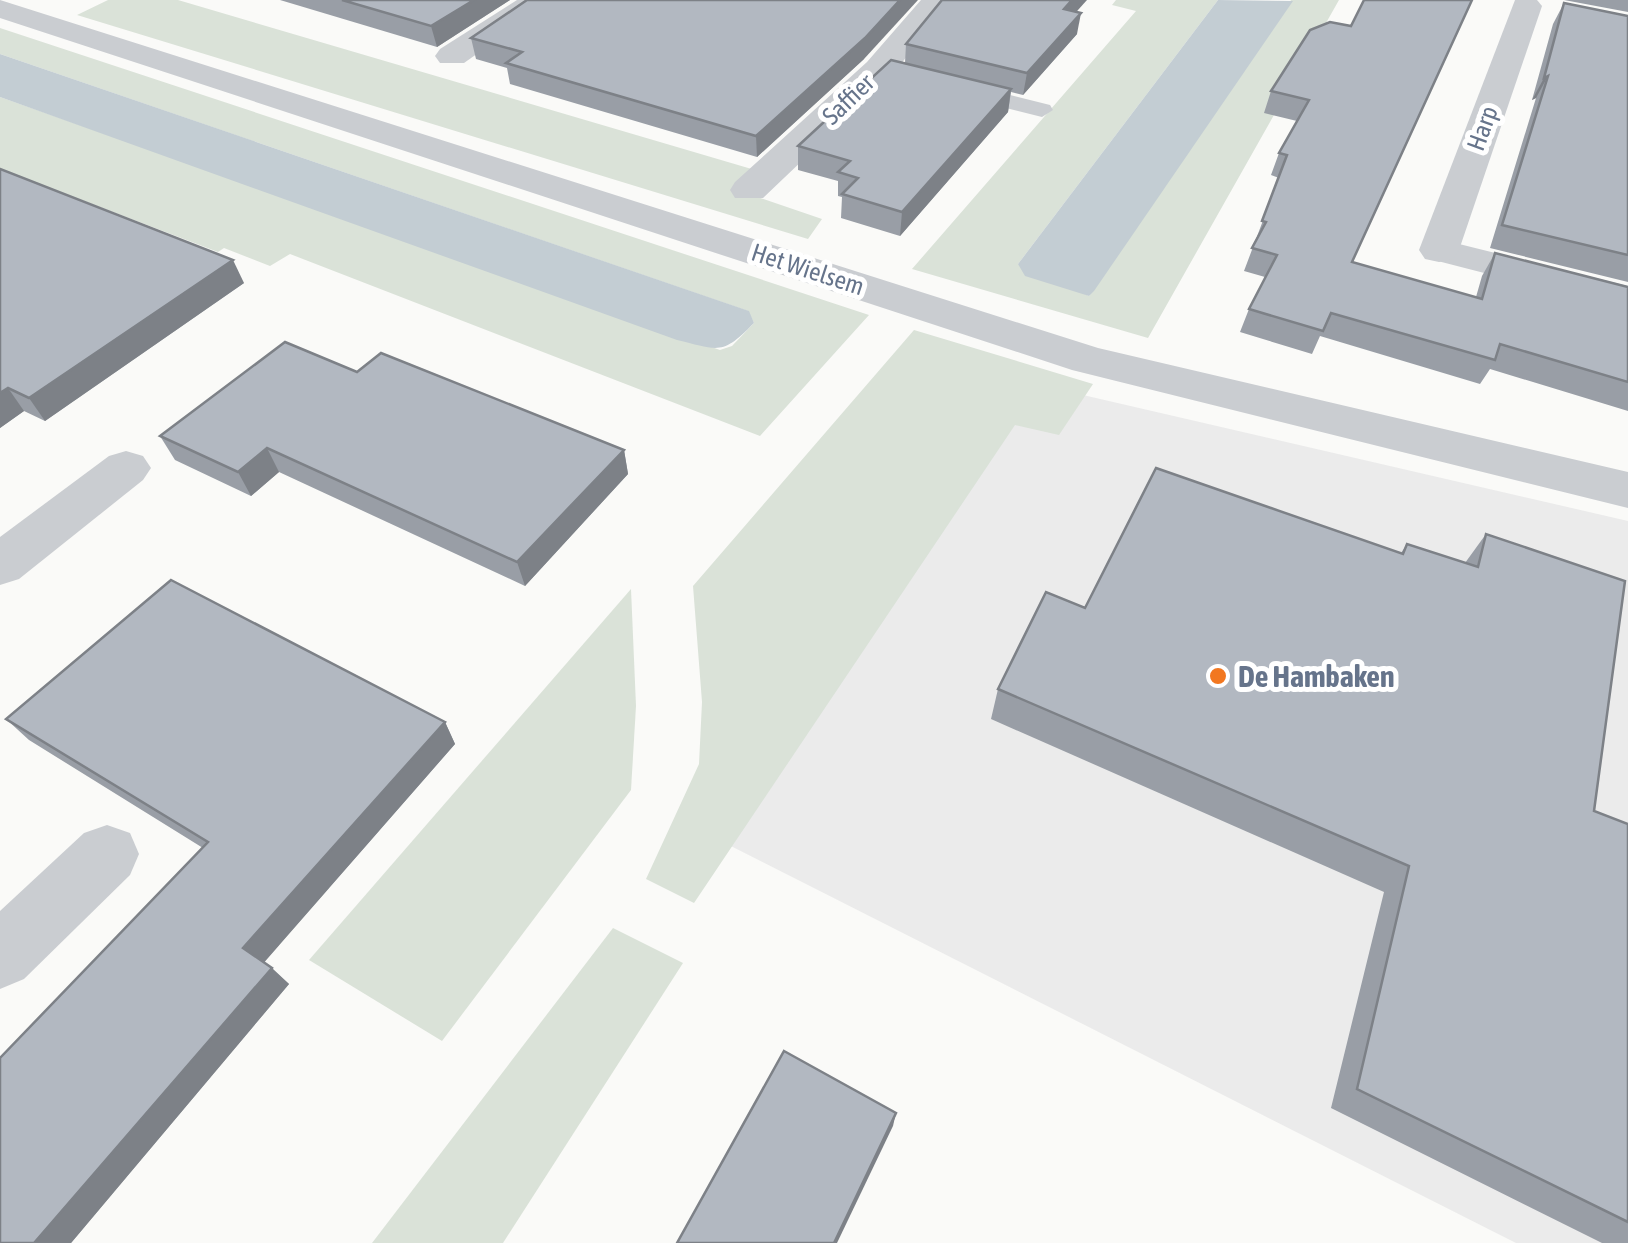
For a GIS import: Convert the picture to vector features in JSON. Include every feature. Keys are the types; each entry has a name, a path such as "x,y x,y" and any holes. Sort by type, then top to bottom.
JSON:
{"street":[{"path":"452,56 538,0"},
{"name":"Saffier","path":"749,190 888,71 938,0"},
{"name":"Harp","path":"1439,250 1525,6"},
{"name":"Het Wielsem","path":"0,8 1088,360 1628,490"},
{"path":"1439,250 1628,298"},
{"path":"0,565 126,468"},
{"path":"0,956 107,854"}],"lane":[{"path":"933,82 1042,110"}],"shaded area":[{"path":"108,0 178,0 755,170 734,189 822,219 808,239 77,15"},
{"path":"1116,0 1218,0 1018,264 1089,296 1291,0 1339,0 1148,338 912,269 1136,11 1112,5"},
{"path":"1218,0 1293,1 1094,291 1089,296 1025,276 1018,264"},
{"path":"0,28 869,315 760,436 290,254 270,266 224,248 218,252 0,169 0,97 720,350 732,346 754,323 748,311 0,54"},
{"path":"0,54 749,311 754,323 727,346 719,348 677,340 0,97"},
{"path":"914,330 1093,384 1059,435 1015,425 694,903 646,879 699,764 702,702 693,586"},
{"name":"De Hambaken","path":"1014,379 1628,521 1628,1243 1516,1243 701,831"},
{"path":"631,589 636,706 631,790 442,1041 309,960"},
{"path":"613,928 683,963 503,1243 372,1243"}],"building":[{"path":"342,0 474,0 431,26"},
{"path":"527,0 900,0 865,38 756,136 506,63 522,52 471,38"},
{"path":"942,0 1072,0 1064,9 1081,13 1027,73 906,44"},
{"path":"1364,0 1472,0 1352,262 1482,299 1495,253 1628,287 1628,382 1500,344 1495,360 1331,313 1323,331 1249,309 1277,255 1252,248 1266,222 1262,221 1287,155 1279,153 1309,100 1271,91 1310,30 1330,22 1351,26"},
{"path":"1564,3 1628,16 1628,255 1502,225 1548,76 1544,78"},
{"path":"891,60 1011,89 902,212 842,194 858,178 838,172 850,161 798,146"},
{"path":"0,169 233,260 29,398 8,388 0,393"},
{"path":"285,342 357,372 381,353 624,450 517,562 267,448 238,472 160,436"},
{"path":"1156,468 1403,554 1407,544 1478,567 1486,534 1625,581 1594,811 1628,824 1628,1222 1357,1089 1409,866 998,689 1046,592 1085,608"},
{"path":"171,580 445,722 243,948 272,968 34,1243 0,1243 0,1058 208,842 6,719"},
{"path":"784,1051 896,1113 834,1243 677,1243"}],"place":[{"name":"De Hambaken","path":"1218,676"}]}
